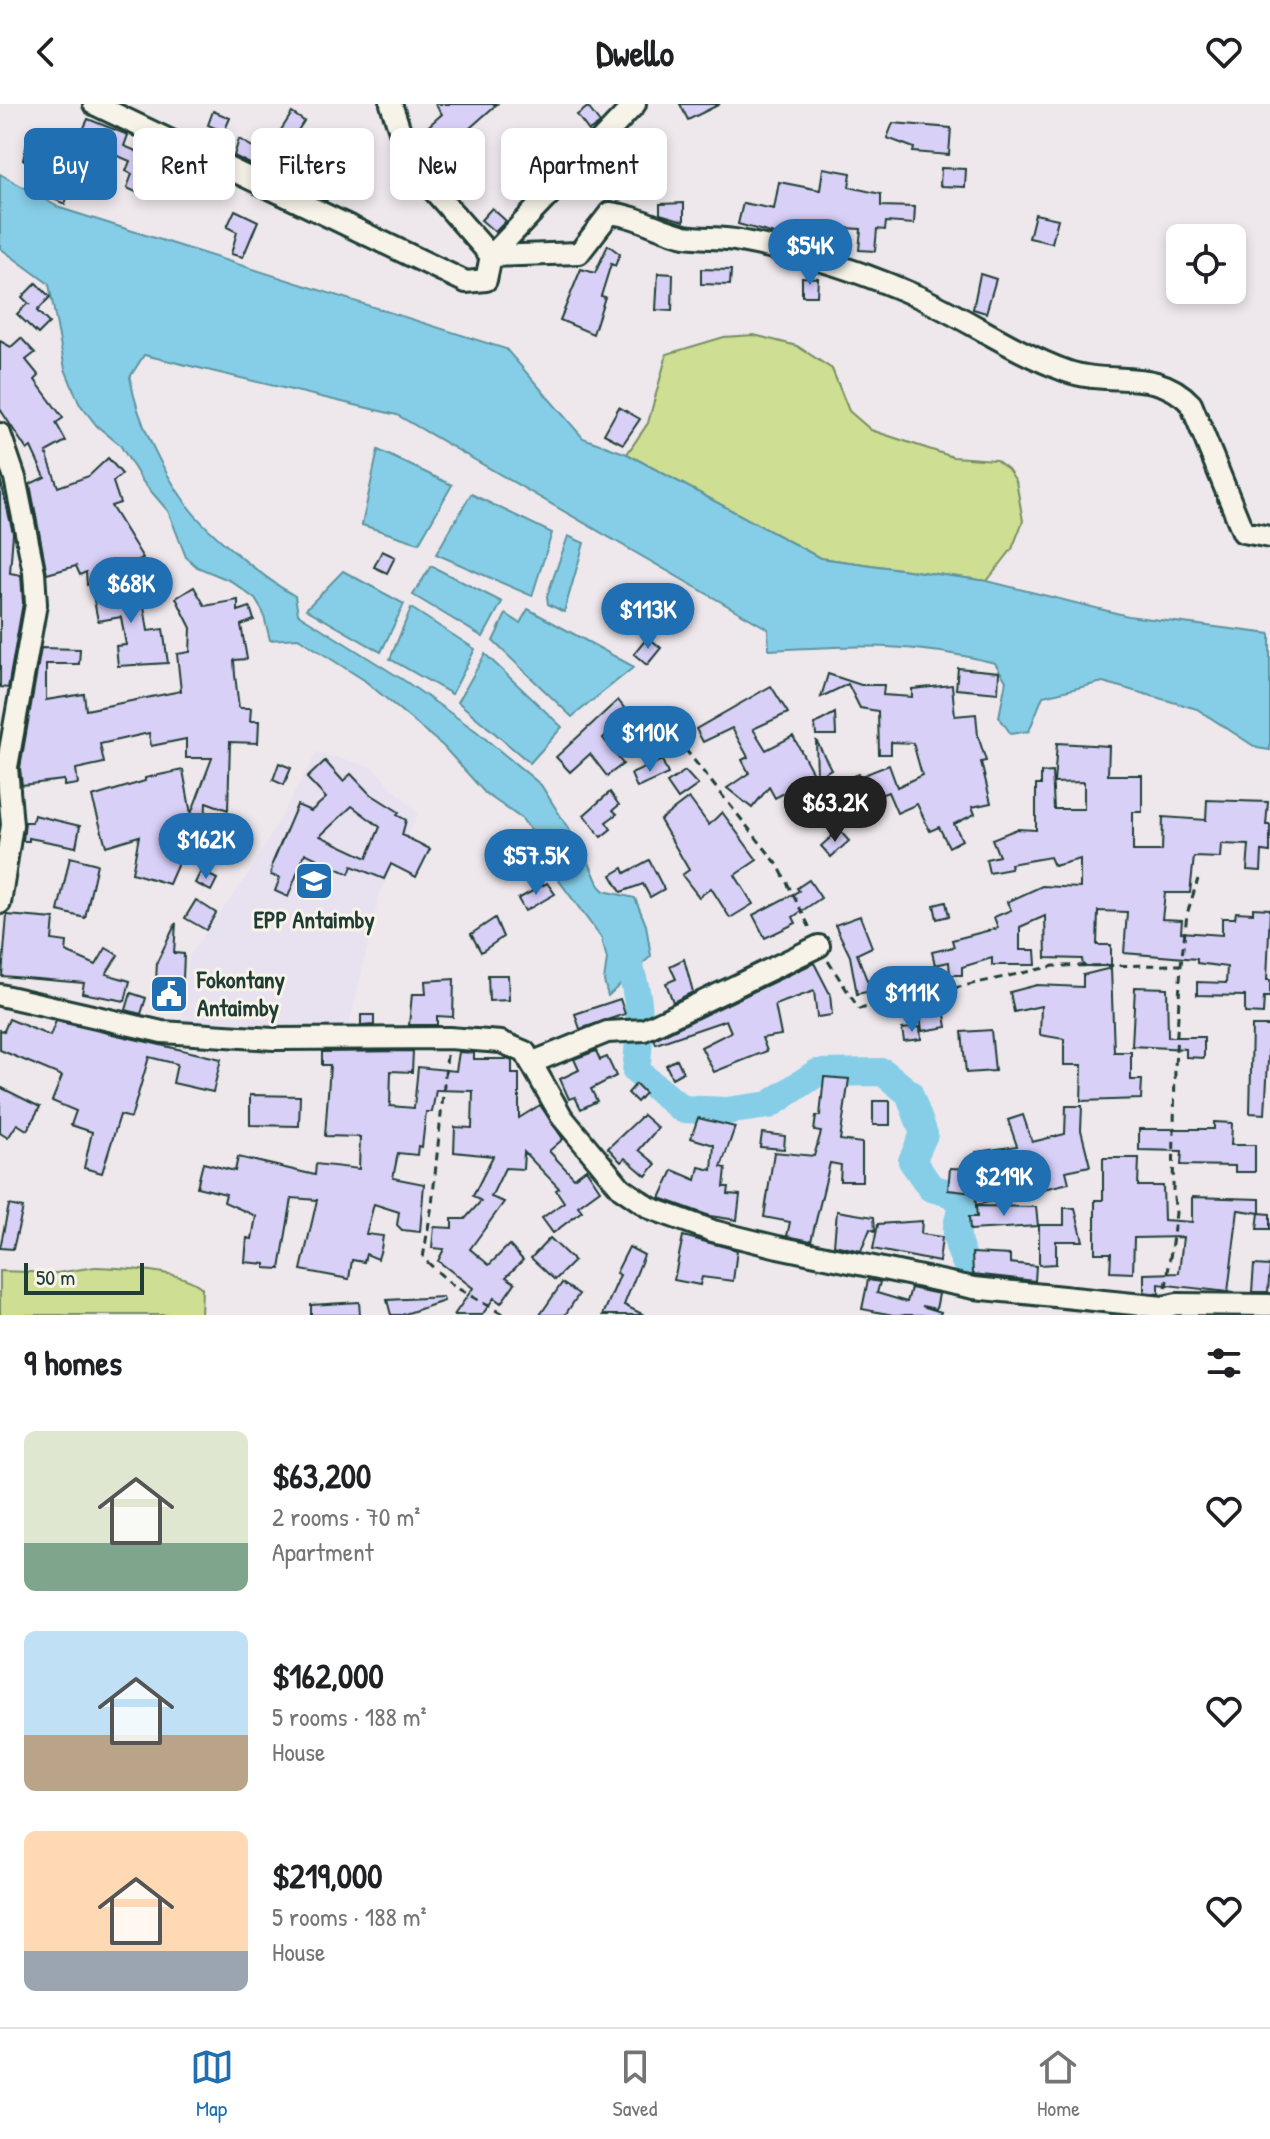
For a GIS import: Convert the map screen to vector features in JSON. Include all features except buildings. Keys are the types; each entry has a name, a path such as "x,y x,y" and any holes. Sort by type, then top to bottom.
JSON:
{"street":[{"path":"94,104 466,282 486,280 491,256 635,104"},
{"path":"391,104 412,166 491,256"},
{"path":"491,256 579,253 610,213 634,216 683,235 739,241 857,272 922,298 994,339 1068,372 1156,381 1176,388 1191,404 1243,532 1270,537"},
{"path":"0,434 15,478 34,572 36,604 7,767 5,801 12,825 0,903"},
{"path":"531,1063 607,1032 642,1031 819,946"},
{"path":"0,995 162,1032 274,1039 449,1038 514,1045 531,1063 562,1117 621,1188 650,1208 713,1231 979,1289 1162,1311 1177,1304 1270,1305"}],"path":[{"path":"685,749 778,865 819,946 859,1009 1054,966 1181,965"},
{"path":"1162,1311 1176,1213 1173,1190 1175,1067 1181,965 1187,914 1198,879"},
{"path":"449,1038 432,1205 423,1258 452,1285 504,1315"}],"shaded area":[{"name":"EPP Antaimby","path":"317,752 372,767 418,813 380,893 348,1029 182,1022 189,956 251,870"}],"green space":[{"path":"754,335 797,346 832,369 849,411 871,430 953,457 996,460 1008,469 1016,481 1023,521 1012,549 987,581 820,558 627,454 648,423 667,354 724,337"},
{"path":"95,1267 151,1271 193,1282 202,1288 201,1315 0,1315 0,1271 57,1273"}],"water":[{"path":"0,174 24,188 24,200 46,200 60,208 506,349 583,438 627,454 820,558 987,581 1128,616 1270,634 1270,750 1257,748 1197,709 1103,682 1043,696 1029,731 1011,734 999,717 1006,681 995,663 910,648 769,650 768,629 397,415 144,355 130,377 138,410 159,460 196,516 238,555 295,596 298,614 405,681 476,731 541,785 588,860 599,886 604,891 635,898 646,925 651,956 608,996 604,981 607,959 602,939 549,867 536,837 522,819 485,793 443,746 364,680 298,638 270,640 263,612 255,599 231,581 197,567 186,557 168,511 143,482 120,445 97,426 79,403 65,369 49,284 0,248"},
{"path":"378,450 452,485 419,543 362,525"},
{"path":"471,494 552,533 532,596 436,554"},
{"path":"568,536 584,543 564,612 548,604 547,596"},
{"path":"431,566 502,602 483,637 413,595"},
{"path":"343,571 404,604 381,652 306,609"},
{"path":"411,608 475,649 452,694 390,659"},
{"path":"528,609 634,667 572,717 493,641 506,614 520,623"},
{"path":"485,654 562,727 530,763 458,702"}],"waterway":[{"path":"617,941 636,989 639,1021 636,1071 682,1109 726,1111 769,1105 817,1073 883,1072 909,1093 924,1134 912,1161 931,1188 953,1194 963,1209 957,1225 957,1240 969,1269"}],"place":[{"name":"EPP Antaimby","path":"314,881"},
{"name":"Fokontany Antaimby","path":"169,994"}]}
